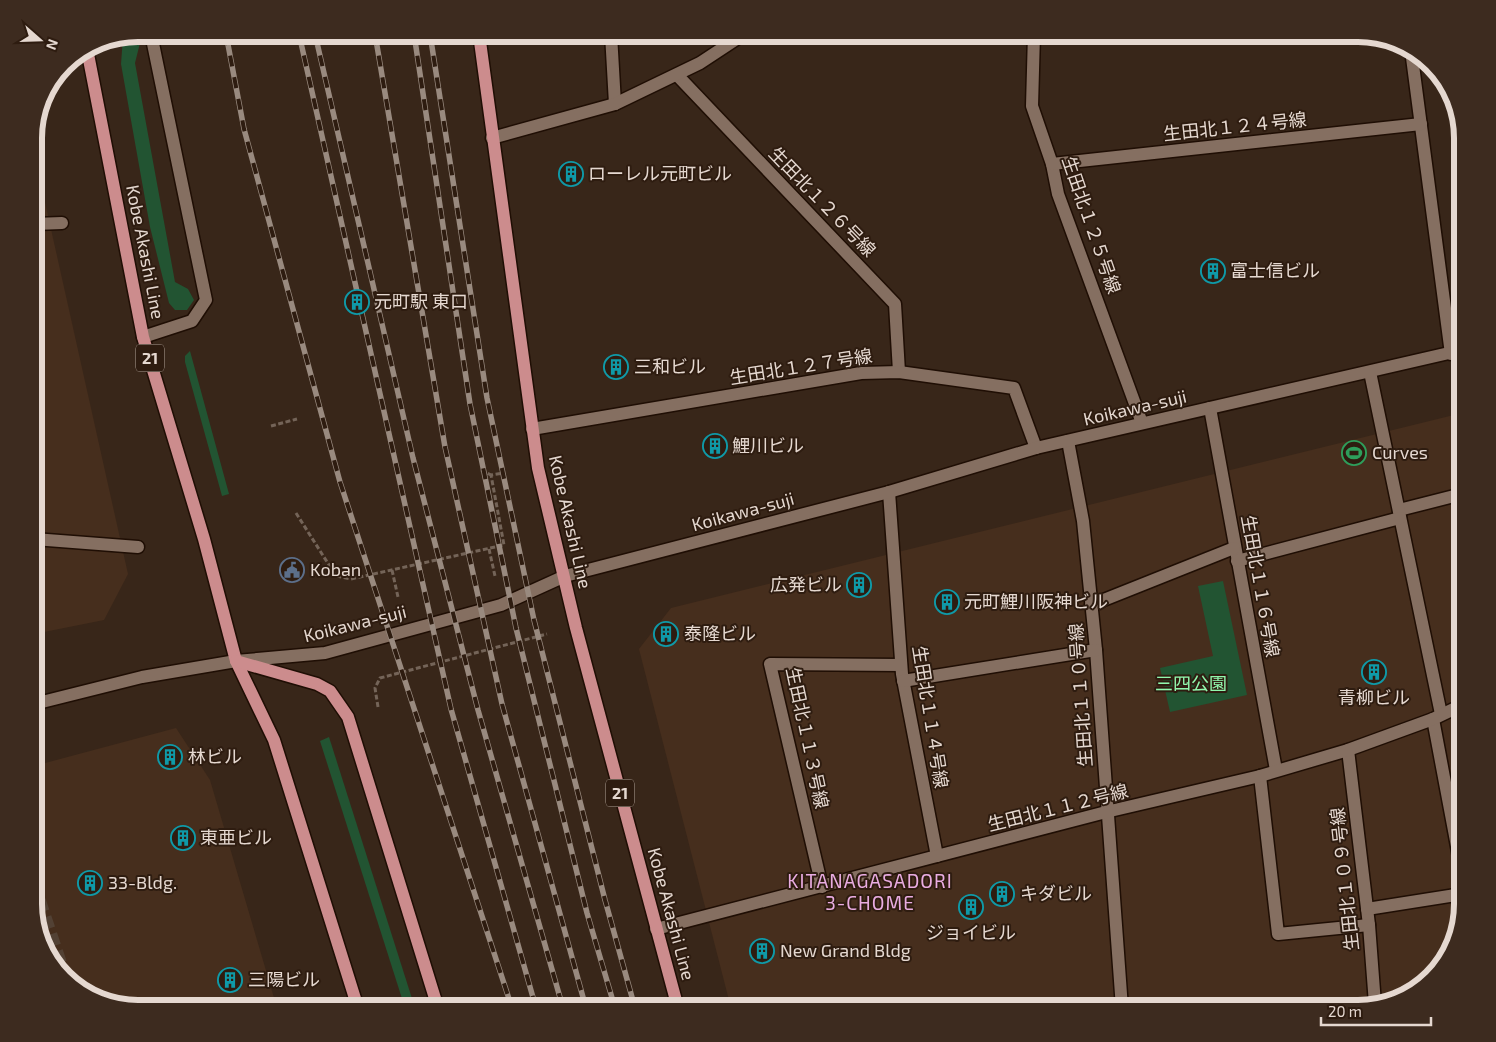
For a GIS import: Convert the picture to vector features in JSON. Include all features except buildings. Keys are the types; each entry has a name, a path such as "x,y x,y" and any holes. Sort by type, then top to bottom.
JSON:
{"main road":[{"name":"Kobe Akashi Line","path":"480,43 538,468 576,628 676,999"},
{"name":"Kobe Akashi Line","path":"88,56 144,337 204,539 236,661 274,740 355,999"},
{"path":"236,661 317,684 330,691 348,717 435,999"}],"street":[{"name":"生田北１２５号線","path":"1034,42 1032,106 1052,164 1058,194 1142,423"},
{"path":"144,337 192,321 206,300 153,43"},
{"path":"611,43 615,104"},
{"path":"492,138 615,104 700,63 731,43"},
{"path":"1411,59 1454,339"},
{"name":"生田北１２６号線","path":"677,75 895,304 899,372"},
{"name":"生田北１２４号線","path":"1052,164 1421,124"},
{"path":"43,224 62,223"},
{"name":"Koikawa-suji","path":"43,702 142,677 236,661 325,653 501,606 565,576 890,492 1036,448 1454,352"},
{"name":"生田北１２７号線","path":"532,429 861,373 899,372 1014,388 1036,448"},
{"path":"1370,372 1400,514 1437,716 1454,823"},
{"name":"生田北１１６号線","path":"1210,408 1235,554 1276,770"},
{"name":"生田北１１０号線","path":"1068,441 1083,521 1096,650 1106,812 1121,999"},
{"name":"生田北１１４号線","path":"890,492 903,681 937,856"},
{"path":"1091,605 1235,554 1400,514 1454,497"},
{"path":"43,540 138,547"},
{"path":"903,681 1096,650"},
{"name":"生田北１１３号線","path":"822,887 770,664 902,665"},
{"name":"生田北１１２号線","path":"656,928 822,887 1106,812 1260,776 1348,750 1454,709"},
{"name":"生田北１０９号線","path":"1348,750 1369,925 1375,998"},
{"path":"1260,776 1278,934 1369,925"},
{"path":"1367,909 1454,895"}],"path":[{"path":"271,426 297,419"},
{"path":"481,470 492,475 503,473"},
{"path":"296,513 336,576 351,579 504,545 492,475"},
{"path":"489,549 495,576"},
{"path":"392,570 398,597"},
{"path":"378,707 375,688 380,678 547,634"}],"shaded area":[{"path":"43,193 128,574 104,620 43,632"},
{"path":"1454,415 1454,904 1450,929 1444,946 1430,967 1411,983 1389,994 1364,999 729,999 639,649 671,608"},
{"path":"176,728 210,780 274,999 126,999 96,990 80,980 62,962 52,946 44,922 43,764"}],"green space":[{"path":"140,43 135,63 175,282 188,289 194,300 187,310 175,310 169,303 150,227 121,64 122,44"},
{"path":"190,351 229,494 222,496 185,362 185,356"},
{"name":"三四公園","path":"1223,581 1247,695 1170,712 1160,668 1213,656 1198,586"},
{"path":"329,737 412,999 402,999 320,741"}],"tunnel":[{"path":"43,910 59,958"}],"railway":[{"path":"228,43 244,129 340,482 509,999"},
{"path":"301,43 451,709 533,999"},
{"path":"317,43 413,458 478,710 560,999"},
{"path":"376,43 445,447 502,704 584,999"},
{"path":"415,43 470,404 516,628 587,913 612,999"},
{"path":"431,43 487,398 534,620 605,900 632,999"}],"place":[{"name":"ローレル元町ビル","path":"571,174"},
{"name":"富士信ビル","path":"1213,271"},
{"name":"元町駅 東口","path":"357,302"},
{"name":"三和ビル","path":"616,367"},
{"name":"鯉川ビル","path":"715,446"},
{"name":"Curves","path":"1354,453"},
{"name":"Koban","path":"292,570"},
{"name":"広発ビル","path":"859,585"},
{"name":"元町鯉川阪神ビル","path":"947,602"},
{"name":"泰隆ビル","path":"666,634"},
{"name":"青柳ビル","path":"1374,672"},
{"name":"林ビル","path":"170,757"},
{"name":"東亜ビル","path":"183,838"},
{"name":"33-Bldg.","path":"90,883"},
{"name":"キダビル","path":"1002,894"},
{"name":"ジョイビル","path":"971,907"},
{"name":"New Grand Bldg","path":"762,951"},
{"name":"三陽ビル","path":"230,980"}],"district":[{"name":"KITANAGASADORI 3-CHOME","path":"870,892"}]}
